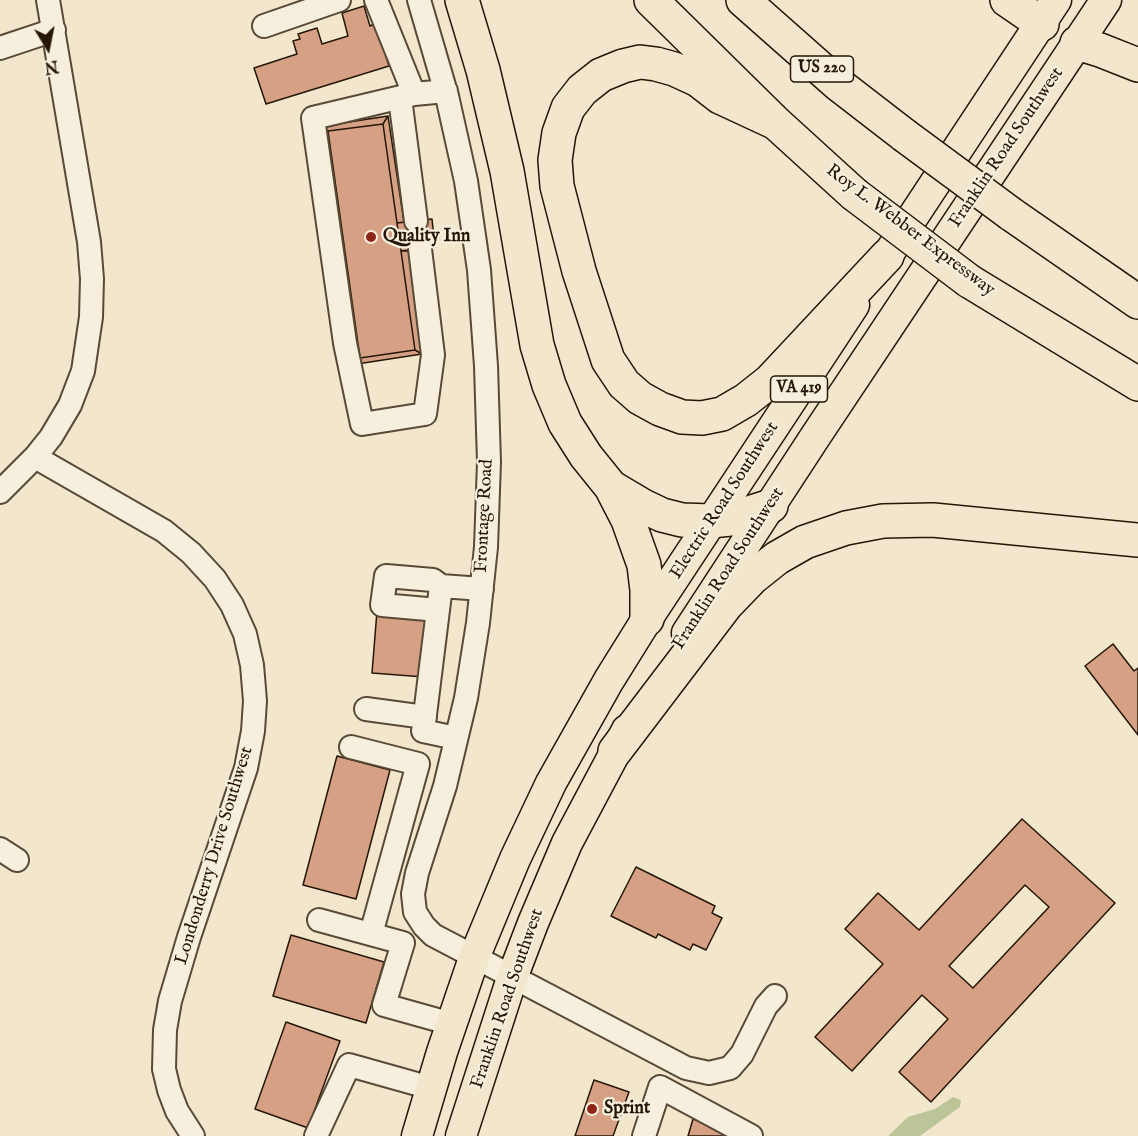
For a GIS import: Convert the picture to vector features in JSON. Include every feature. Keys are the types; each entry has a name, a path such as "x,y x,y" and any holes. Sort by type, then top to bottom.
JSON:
{"highway":[{"path":"462,0 483,70 507,171 537,345 549,385 565,423 586,456 611,487 628,520 644,565 647,619"},
{"name":"Roy L. Webber Expressway","path":"651,0 776,123 854,194 969,280 1138,384"},
{"name":"US 220","path":"743,0 838,84 904,135 1011,214 1138,302"},
{"path":"1007,0 1049,12"},
{"path":"1077,43 1138,65"},
{"path":"776,123 720,97 698,80 674,69 640,62 601,75 582,90 568,108 559,133 555,160 557,186 579,271 608,360 624,384 640,398 660,410 682,417 702,418 722,414 746,400 770,381 887,256"},
{"path":"611,487 662,515 682,520 730,519 771,506"},
{"path":"615,751 726,605 777,558 805,542 846,528 883,521 923,520 1138,540"}],"main road":[{"path":"1049,12 1077,43 1106,0"},
{"name":"Electric Road Southwest","path":"647,619 1049,12"},
{"name":"Franklin Road Southwest","path":"461,1136 512,978 533,923 567,843 615,751 649,691 1077,43"},
{"path":"417,1136 474,958 514,858 551,783 609,680 647,619"}],"street":[{"path":"0,492 35,457 51,437 70,405 84,371 91,317 92,279 89,242 48,0"},
{"path":"264,26 339,0"},
{"path":"376,0 407,96 416,221"},
{"name":"Frontage Road","path":"415,907 413,894 417,873 445,786 466,699 482,589 489,462 486,366 479,270 466,182 446,91 420,0"},
{"path":"0,48 54,30"},
{"path":"420,249 433,355 425,414 362,424 345,343 313,118 407,96 446,91"},
{"name":"Londonderry Drive Southwest","path":"35,457 164,531 215,579 232,605 245,634 252,665 255,700 253,731 246,768 189,937 170,1001 165,1030 164,1069 169,1090 177,1111 193,1136"},
{"path":"438,610 382,605 386,576 433,580 441,586 482,589"},
{"path":"441,586 423,731 456,738"},
{"path":"366,710 424,717"},
{"path":"351,747 418,764 374,924"},
{"path":"402,826 430,832"},
{"path":"319,920 374,924 415,907 415,912 424,926 433,935 686,1068 709,1073 730,1068 742,1054 766,1006 775,996"},
{"path":"374,924 402,943 384,1005 452,1024"},
{"path":"316,1136 349,1065 431,1088"},
{"path":"644,1136 660,1087 751,1136"}],"green space":[{"path":"953,1097 961,1100 960,1107 920,1136 888,1136 908,1117 935,1109"}],"building":[{"path":"364,6 370,26 376,23 389,66 266,104 254,68 297,54 293,41 300,39 298,34 317,28 322,44 348,36 342,13"},
{"path":"388,116 404,222 397,223 383,124"},
{"path":"388,116 383,124 328,131 323,126"},
{"name":"Quality Inn","path":"383,124 415,350 360,358 328,131"},
{"path":"323,126 328,131 360,358 357,364"},
{"path":"432,219 435,247 401,251 397,223"},
{"path":"401,251 409,251 422,354 415,350"},
{"path":"415,350 422,354 357,364 360,358"},
{"path":"377,611 429,615 424,677 372,673"},
{"path":"1113,644 1134,671 1138,668 1138,735 1085,666"},
{"path":"337,756 390,770 356,899 303,885"},
{"path":"1022,819 1115,903 931,1102 899,1072 948,1019 922,995 852,1071 815,1037 883,964 845,929 878,893 919,930","holes":["1025,885 1049,907 973,988 949,966"]},
{"path":"636,867 715,906 712,913 722,918 706,950 693,944 690,950 658,934 656,938 611,916"},
{"path":"291,935 384,962 366,1023 273,996"},
{"path":"286,1022 340,1041 308,1128 255,1109"},
{"path":"594,1080 629,1092 613,1136 575,1136"},
{"path":"693,1119 734,1133 733,1136 688,1136"}],"place":[{"name":"Quality Inn","path":"371,237"},
{"name":"Sprint","path":"592,1109"}]}
